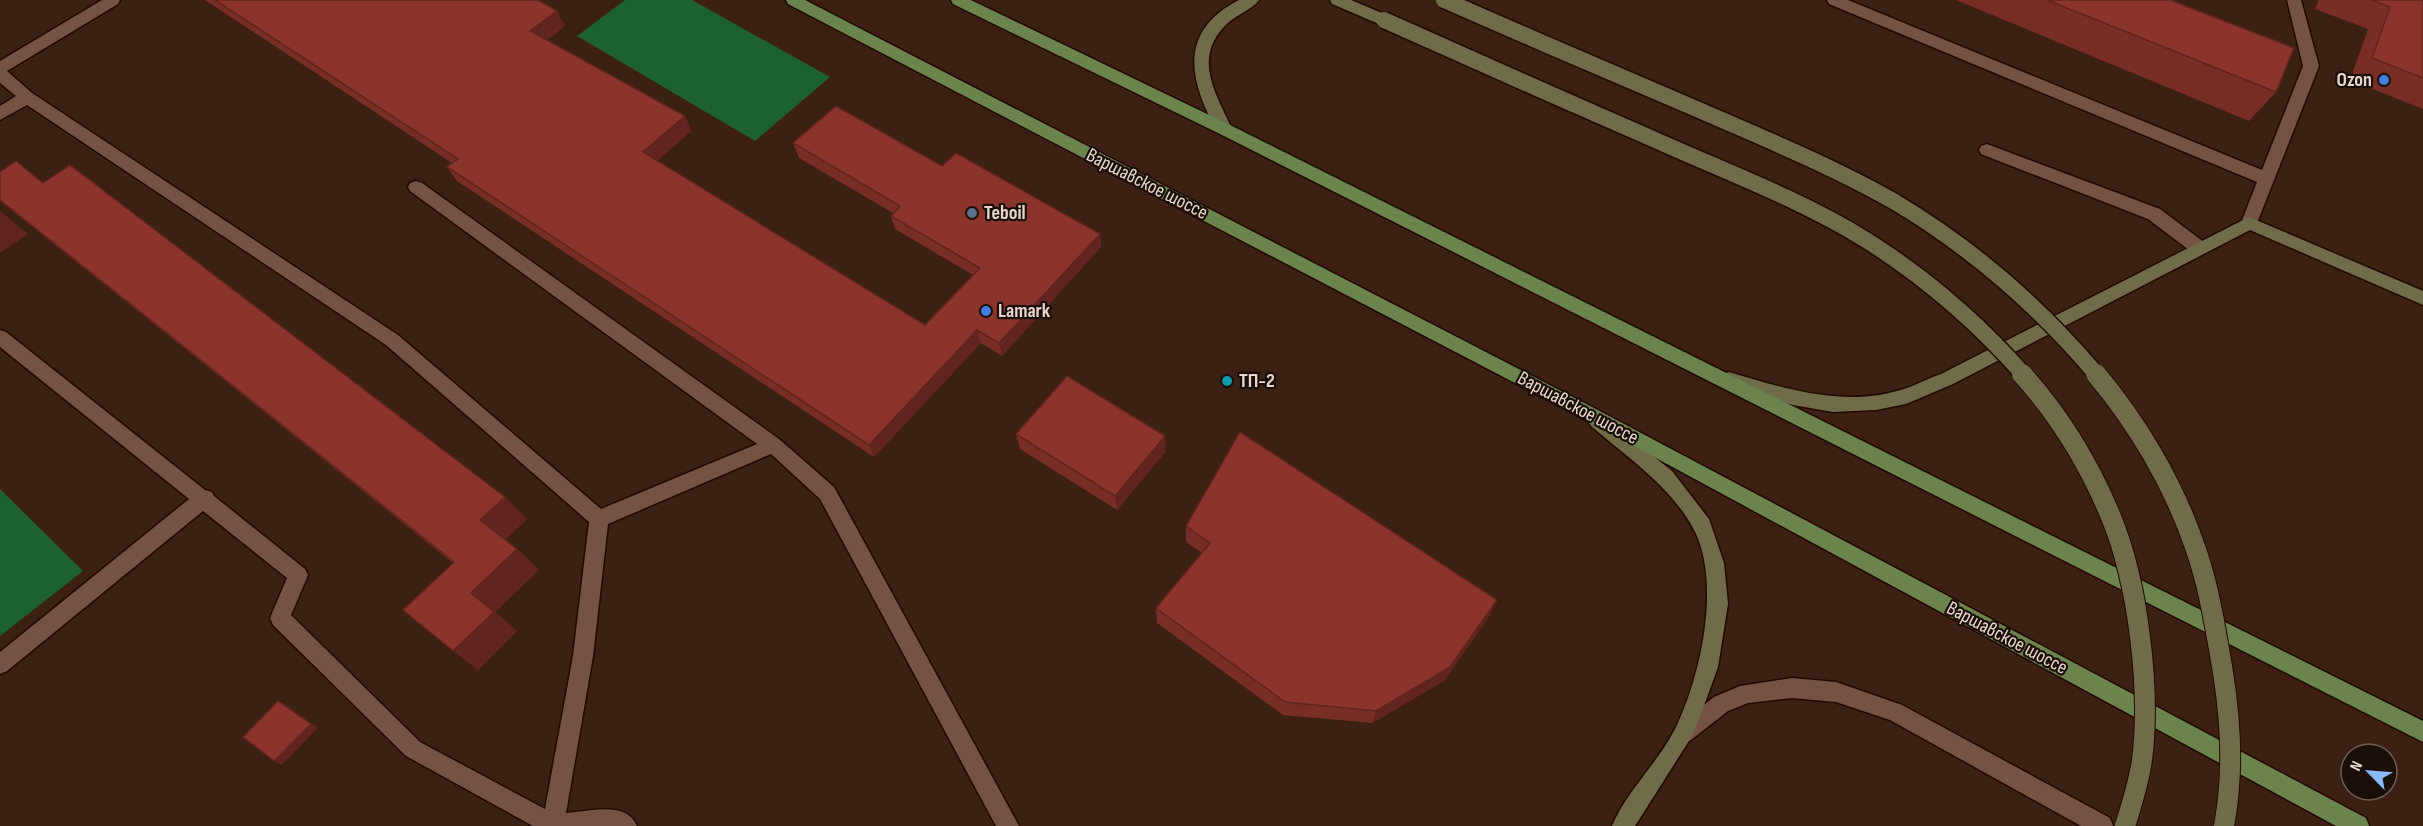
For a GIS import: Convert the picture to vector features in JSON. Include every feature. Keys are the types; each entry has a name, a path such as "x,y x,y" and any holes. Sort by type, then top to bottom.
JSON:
{"main road":[{"name":"Варшавское шоссе","path":"793,0 1588,413 2358,826"},
{"path":"958,0 1224,129 2423,732"}],"street":[{"path":"0,68 112,0"},
{"path":"1224,129 1202,76 1204,47 1216,25 1225,15 1252,0"},
{"path":"1337,0 1781,196 1832,221 1876,247 1928,283 1980,327 2020,369 2053,412 2083,461 2112,520 2131,586 2141,654 2145,718 2139,777 2126,826"},
{"path":"1444,0 1860,182 1910,211 1968,251 2027,299 2074,347 2115,396 2151,452 2186,521 2206,586 2224,672 2230,746 2224,826"},
{"path":"1834,0 2267,179"},
{"path":"1707,372 1804,402 1860,406 1902,397 1947,379 2249,223 2311,66 2294,0"},
{"path":"0,74 27,97 392,340 599,519"},
{"path":"0,114 27,97"},
{"path":"1987,150 2154,214 2199,248"},
{"path":"416,187 773,445 826,493 1008,826"},
{"path":"2249,223 2423,298"},
{"path":"0,337 205,498 298,575 280,618 413,749 553,826 620,820 626,826"},
{"path":"1588,413 1665,477 1702,525 1714,563 1718,607 1708,667 1684,733 1623,826"},
{"path":"599,519 773,445"},
{"path":"0,664 205,498"},
{"path":"553,826 583,656 599,519"},
{"path":"1684,733 1720,704 1747,693 1792,688 1836,692 1895,712 2102,826"}],"green space":[{"path":"625,0 692,0 830,77 755,141 577,36"},
{"path":"0,489 83,571 0,636"}],"building":[{"path":"215,0 538,0 557,11 530,31 685,116 643,152 925,325 980,268 891,216 900,206 793,143 836,106 942,166 956,153 1100,234 999,343 977,330 869,445 447,167 458,159"},
{"path":"2047,0 2170,0 2294,48 2276,92"},
{"path":"2372,0 2423,0 2423,78 2372,58 2390,7"},
{"path":"16,161 43,183 70,165 505,497 480,520 517,549 471,593 494,612 453,651 403,610 454,562 0,200 0,172"},
{"path":"1067,376 1165,436 1115,496 1016,434"},
{"path":"1240,432 1497,600 1450,667 1376,711 1285,702 1156,608 1210,543 1186,526"},
{"path":"278,701 311,724 274,761 243,737"}],"place":[{"name":"Ozon","path":"2384,80"},
{"name":"Teboil","path":"972,213"},
{"name":"Lamark","path":"986,311"},
{"name":"ТП-2","path":"1227,381"}]}
